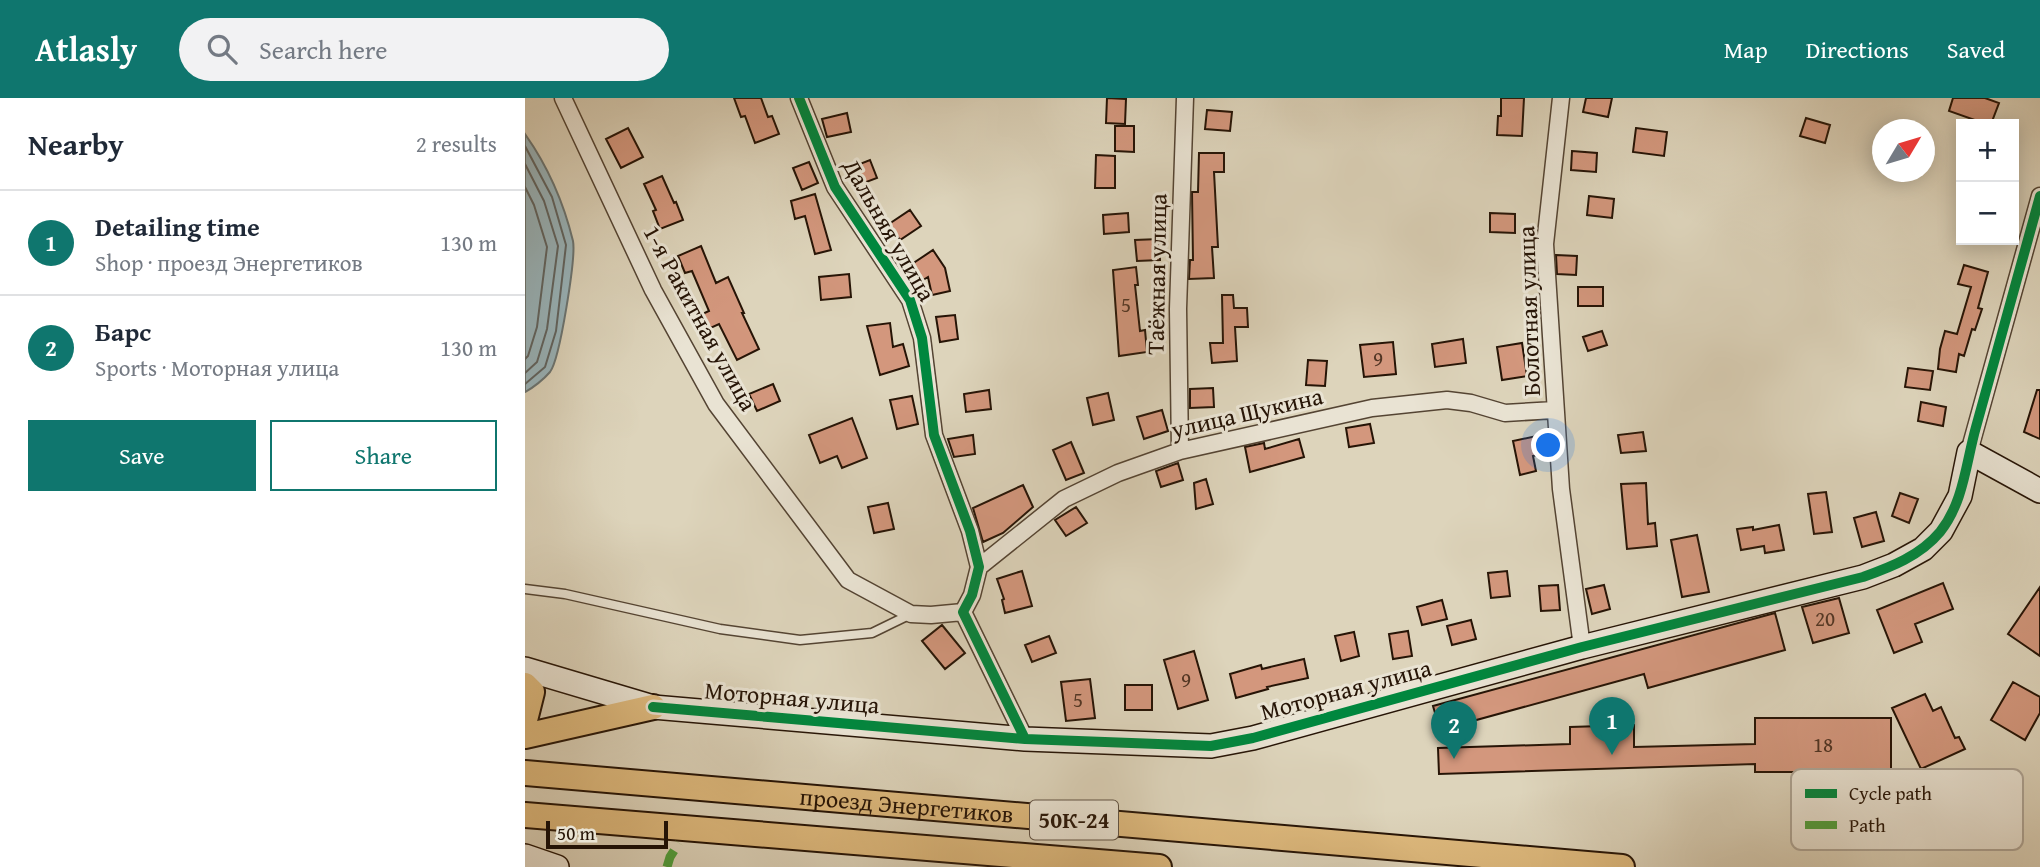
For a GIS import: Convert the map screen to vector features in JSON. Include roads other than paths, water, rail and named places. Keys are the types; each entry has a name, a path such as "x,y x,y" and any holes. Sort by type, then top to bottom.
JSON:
{"main road":[{"path":"525,685 532,692 525,720"},
{"path":"525,736 653,707"},
{"name":"проезд Энергетиков","path":"525,772 1622,867"},
{"name":"проезд Энергетиков","path":"525,815 1159,867"}],"street":[{"name":"1-я Ракитная улица","path":"563,98 653,290 716,404 848,580 911,614 963,612"},
{"name":"Дальняя улица","path":"799,98 835,187 910,300 922,338 934,435 969,531 979,567"},
{"name":"Таёжная улица","path":"1180,451 1178,309 1185,98"},
{"name":"Болотная улица","path":"1561,98 1545,244 1561,489 1582,647"},
{"path":"2040,196 1969,452 2040,491"},
{"name":"улица Щукина","path":"979,567 1064,499 1118,473 1180,451 1372,408 1447,400 1471,403 1505,413 1555,410"},
{"name":"Моторная улица","path":"525,669 653,707 1025,739 1211,746 1253,737 1582,647 1863,577 1894,565 1923,549 1941,531 1960,496 1969,452"},
{"path":"979,567 972,595 963,612 1025,739"},
{"path":"525,856 557,867"}],"lane":[{"path":"525,589 565,594 720,629 800,640 872,633 911,614"}],"water":[{"path":"525,134 541,159 560,199 573,241 573,251 566,308 554,363 548,375 525,392"}],"place":[{"name":"Detailing time","path":"1612,755"},
{"name":"Барс","path":"1454,759"}]}
